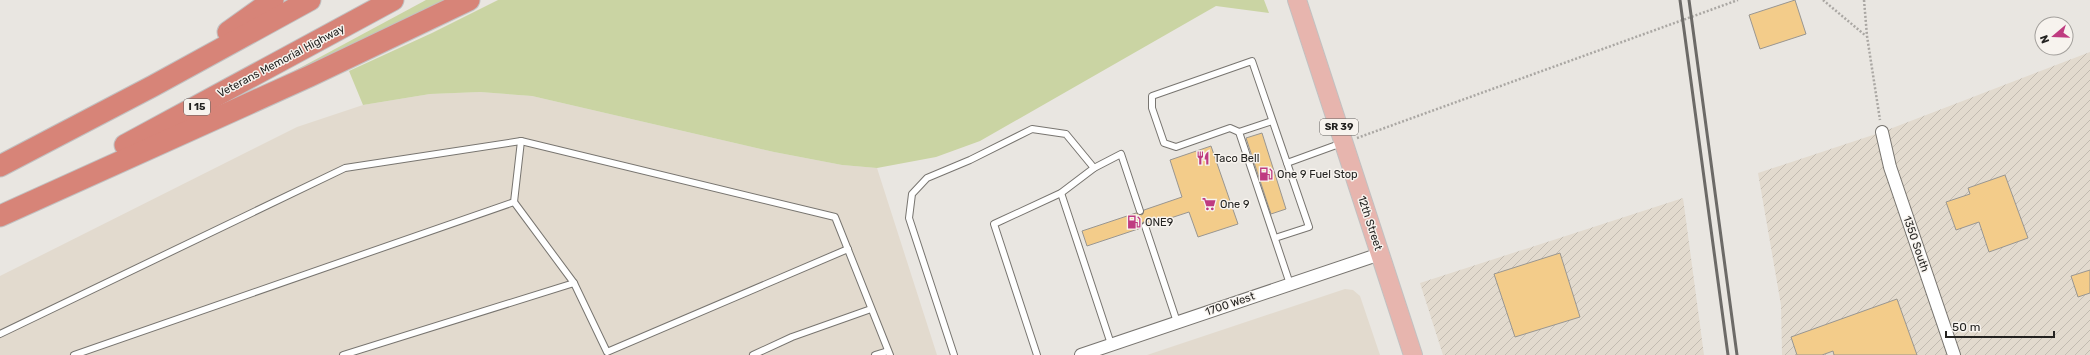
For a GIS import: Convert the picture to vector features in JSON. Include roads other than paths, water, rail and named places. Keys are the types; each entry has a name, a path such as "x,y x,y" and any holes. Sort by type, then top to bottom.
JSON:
{"highway":[{"path":"153,86 273,0"},
{"path":"0,166 153,86 310,0"},
{"name":"Veterans Memorial Highway","path":"0,215 394,0"},
{"path":"0,215 317,72 469,0"}],"main road":[{"name":"12th Street","path":"1297,0 1412,355"}],"street":[{"name":"1350 South","path":"1882,132 1890,167 1954,355"},
{"name":"1700 West","path":"1081,355 1380,254"}],"lane":[{"path":"1272,121 1239,132 1230,128 1176,147 1164,143 1152,108 1152,96 1252,61 1309,227 1275,238"},
{"path":"954,355 909,218 912,194 927,178 970,160 1032,129 1066,134 1094,168"},
{"path":"1239,132 1290,284"},
{"path":"521,141 514,202 574,283 604,354 848,249"},
{"path":"0,334 345,168 521,141 835,217 889,353 875,355"},
{"path":"1287,163 1344,142"},
{"path":"1037,355 994,224 1061,193 1094,168 1121,154 1140,211"},
{"path":"1061,193 1111,344"},
{"path":"74,355 514,202"},
{"path":"1145,226 1177,322"},
{"path":"343,355 574,283"},
{"path":"753,355 792,337 871,309"}],"railway":[{"path":"1680,0 1728,355"},
{"path":"1689,0 1737,355"}],"place":[{"name":"Taco Bell","path":"1203,158"},
{"name":"One 9 Fuel Stop","path":"1266,174"},
{"name":"One 9","path":"1209,204"},
{"name":"ONE9","path":"1134,222"}]}
